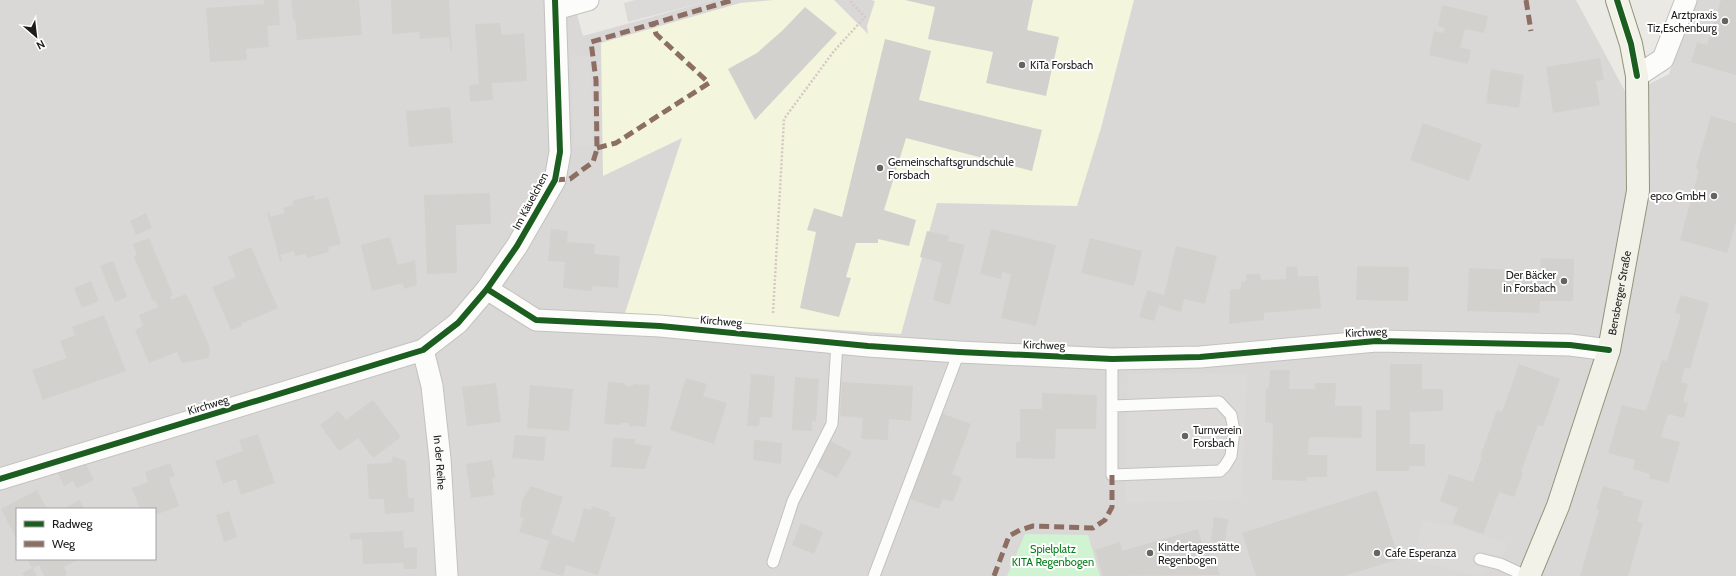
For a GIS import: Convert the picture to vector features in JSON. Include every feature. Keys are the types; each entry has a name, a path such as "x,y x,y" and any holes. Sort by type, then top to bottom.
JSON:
{"main road":[{"name":"Bensberger Straße","path":"1528,576 1558,506 1609,350 1638,191 1637,76 1618,0"}],"street":[{"path":"556,4 588,0"},
{"path":"1637,76 1663,59 1686,0"},
{"name":"Im Käuelchen","path":"423,350 458,323 487,289 517,246 555,180 560,152 556,4"},
{"name":"Kirchweg","path":"487,289 536,320 660,326 959,352 1112,359 1200,357 1376,341 1563,345 1609,350"},
{"name":"Kirchweg","path":"0,479 423,350"},
{"name":"In der Reihe","path":"423,350 432,386 440,459 447,576"}],"lane":[{"path":"773,562 793,501 832,424 837,342"},
{"path":"874,576 959,352"},
{"path":"1112,359 1112,406 1112,475 1220,471 1231,456 1234,430 1231,415 1219,402 1112,406"},
{"path":"1480,559 1500,564 1528,576"}],"path":[{"path":"772,336 784,119 834,52 865,17 849,0"}],"shaded area":[{"path":"0,0 573,0 583,36 713,0 1576,0 1627,95 1669,74 1695,0 1736,0 1736,576 0,576"},
{"path":"635,0 713,0 628,22 624,3"},
{"name":"Gemeinschaftsgrundschule Forsbach","path":"774,0 834,0 868,34 867,26 875,1 871,0 1134,0 1101,128 1077,206 937,203 901,334 624,316 682,138 603,176 601,43 740,3"},
{"path":"590,55 593,145 574,146 571,56"},
{"name":"Turnverein Forsbach","path":"1128,374 1247,374 1241,499 1125,503"},
{"path":"1423,520 1464,529 1507,543 1503,555 1480,576 1432,564 1412,562"}],"green space":[{"name":"Spielplatz KITA Regenbogen","path":"1025,534 1088,535 1100,576 1007,576"}],"building":[{"path":"264,0 278,0 280,25 267,26 269,47 246,49 247,60 210,62 206,8 264,4"},
{"path":"291,0 359,0 362,35 295,40 297,38"},
{"path":"391,0 449,0 452,52 449,37 420,39 419,32 392,34"},
{"path":"905,0 1033,0 1027,30 1059,37 1046,96 986,83 993,52 928,39 935,7"},
{"name":"Arztpraxis Tiz,Eschenburg","path":"1721,0 1736,0 1736,75 1691,62 1697,42 1707,45"},
{"path":"1442,5 1488,16 1484,33 1465,29 1460,47 1471,50 1468,64 1429,55 1434,31 1444,33 1445,28 1438,26"},
{"path":"805,7 837,33 755,120 728,69 757,53 783,30"},
{"path":"500,23 502,35 524,33 527,81 492,83 493,100 470,102 469,85 479,84 475,24"},
{"path":"885,39 931,51 919,100 1042,130 1032,171 906,138 884,210 916,220 909,246 878,239 878,243 856,243 846,277 851,278 839,317 800,308 816,232 807,230 814,208 842,217"},
{"path":"1600,58 1604,80 1596,81 1600,105 1553,113 1546,67"},
{"path":"1491,69 1524,75 1519,108 1486,103"},
{"path":"450,107 453,143 409,147 406,111"},
{"name":"epco GmbH","path":"1711,116 1736,123 1736,222 1727,253 1680,240 1699,170 1696,167"},
{"path":"1423,123 1482,144 1469,181 1410,160"},
{"path":"490,193 491,224 456,225 457,273 427,274 424,195"},
{"path":"314,195 315,200 328,197 341,244 328,247 329,252 307,258 306,254 295,256 294,251 280,255 282,260 280,261 267,213 269,212 270,217 285,213 283,208 293,205 292,201"},
{"path":"146,213 152,228 136,235 130,221"},
{"path":"551,229 568,231 567,242 595,244 594,254 620,256 618,288 592,286 592,291 563,288 565,262 548,261"},
{"path":"991,229 1056,245 1036,326 1001,318 1011,274 1002,272 1001,279 980,274"},
{"path":"927,231 949,236 948,241 965,245 950,305 933,300 942,263 920,257"},
{"path":"390,237 398,265 415,260 417,285 404,289 403,283 372,291 361,245"},
{"path":"149,238 173,295 170,297 171,300 186,294 192,306 210,348 209,358 182,363 177,352 149,363 135,330 143,326 139,315 158,307 155,300 153,301 134,257 137,254 133,244"},
{"path":"1090,238 1142,251 1134,286 1081,273"},
{"path":"1176,246 1217,256 1205,304 1184,299 1181,312 1159,305 1154,321 1139,317 1147,290 1164,295"},
{"path":"251,247 278,308 231,330 212,287 236,277 228,257"},
{"path":"1541,258 1574,259 1573,301 1540,301 1539,313 1467,311 1469,268 1540,271"},
{"path":"113,261 127,297 115,302 100,266"},
{"path":"1297,266 1298,276 1318,276 1321,308 1264,313 1264,320 1229,324 1230,290 1241,289 1241,282 1246,281 1246,274 1260,274 1261,280 1286,279 1286,267"},
{"path":"1357,266 1409,267 1408,301 1356,300"},
{"path":"91,281 99,301 82,308 74,288"},
{"path":"1681,295 1709,303 1690,369 1685,367 1681,382 1688,384 1683,402 1688,403 1684,418 1668,414 1661,437 1680,442 1668,483 1649,478 1650,474 1633,469 1635,460 1608,453 1622,405 1646,411 1662,360 1667,361 1681,314 1675,313"},
{"path":"104,315 126,371 43,400 32,370 67,358 60,341 75,335 72,327"},
{"path":"1390,364 1422,364 1422,389 1443,389 1443,411 1410,412 1410,444 1425,444 1425,466 1409,466 1409,471 1376,471 1376,410 1390,410"},
{"path":"1519,364 1560,379 1543,427 1538,425 1521,472 1523,473 1514,497 1499,492 1483,534 1452,523 1458,508 1440,501 1449,474 1473,482 1482,457 1480,457 1497,410 1502,412"},
{"path":"1270,370 1290,370 1289,389 1315,389 1315,383 1336,383 1335,406 1362,406 1362,438 1309,437 1308,455 1327,455 1327,477 1307,477 1306,481 1272,480 1273,423 1265,422 1266,389 1269,388"},
{"path":"751,374 775,376 772,418 760,417 759,426 747,426"},
{"path":"795,377 819,379 816,422 812,421 812,431 792,430"},
{"path":"686,378 707,384 703,396 727,403 714,444 670,430"},
{"path":"608,382 625,383 625,386 633,386 633,384 650,385 646,427 629,426 629,423 621,423 621,425 604,424"},
{"path":"842,382 913,386 911,421 889,419 888,440 861,439 863,418 840,416"},
{"path":"496,383 501,422 467,426 462,387"},
{"path":"530,385 573,389 569,431 527,428"},
{"path":"1042,393 1097,395 1096,429 1056,429 1055,459 1016,458 1016,442 1020,442 1020,409 1042,409"},
{"path":"373,400 401,437 373,458 358,438 339,451 320,425 338,411 346,420"},
{"path":"941,413 971,424 952,474 962,478 953,502 943,499 939,509 910,499"},
{"path":"258,434 275,483 241,495 236,479 223,484 215,461 243,451 239,440"},
{"path":"515,435 546,437 544,461 512,458"},
{"path":"613,438 635,439 635,444 652,446 645,469 611,467"},
{"path":"754,440 782,443 781,464 753,460"},
{"path":"831,441 852,452 837,478 817,467"},
{"path":"393,456 406,461 408,498 414,498 414,512 385,514 384,499 369,499 367,464 391,463"},
{"path":"492,460 495,478 492,478 494,495 471,498 466,464"},
{"path":"85,462 94,480 77,488 73,481 64,486 57,472 67,470 66,467"},
{"path":"170,463 175,476 169,478 179,506 156,515 156,508 140,508 132,488 148,482 145,472"},
{"path":"531,486 563,497 551,534 574,542 584,508 591,510 592,506 610,512 609,516 616,518 598,575 566,565 563,576 540,569 549,541 519,532 524,518 520,517 522,500"},
{"path":"1603,486 1624,492 1623,495 1643,501 1637,521 1643,523 1628,576 1580,576 1599,510 1596,509"},
{"path":"37,490 46,508 16,508 16,538 1,509"},
{"path":"1377,490 1399,559 1344,576 1256,576 1242,533"},
{"path":"80,500 84,508 65,508"},
{"path":"229,511 237,537 224,542 216,515"},
{"path":"1214,517 1228,519 1225,543 1211,541"},
{"path":"801,523 823,532 814,554 792,545"},
{"name":"Kindertagesstätte Regenbogen","path":"1198,529 1205,553 1209,552 1213,567 1217,566 1220,575 1103,576 1095,550 1120,542 1122,551"},
{"path":"403,531 404,548 417,547 417,569 404,569 403,563 363,564 362,539 350,540 350,533"},
{"path":"28,560 77,560 64,567 67,574 64,576 44,576 39,565 33,568 37,576 24,576 22,573 32,568"}],"marked path":[{"path":"555,180 570,179 593,162 597,149 596,80 591,42 733,0"},
{"path":"1526,0 1531,31"},
{"path":"597,148 616,143 709,83 656,34 653,24"},
{"path":"994,576 1009,536 1020,530 1033,526 1093,528 1105,520 1112,507 1112,475"}],"cycle path":[{"path":"0,479 423,350 458,323 487,289 517,246 555,180 560,152 555,0"},
{"path":"1617,0 1631,44 1637,76"},
{"path":"487,289 536,320 660,326 868,346 959,352 1112,359 1200,357 1376,341 1570,345 1609,350"}],"place":[{"name":"Arztpraxis Tiz,Eschenburg","path":"1725,21"},
{"name":"KiTa Forsbach","path":"1022,65"},
{"name":"Gemeinschaftsgrundschule Forsbach","path":"880,168"},
{"name":"epco GmbH","path":"1714,196"},
{"name":"Der Bäcker in Forsbach","path":"1564,281"},
{"name":"Turnverein Forsbach","path":"1185,436"},
{"name":"Kindertagesstätte Regenbogen","path":"1150,553"},
{"name":"Cafe Esperanza","path":"1377,553"}]}
